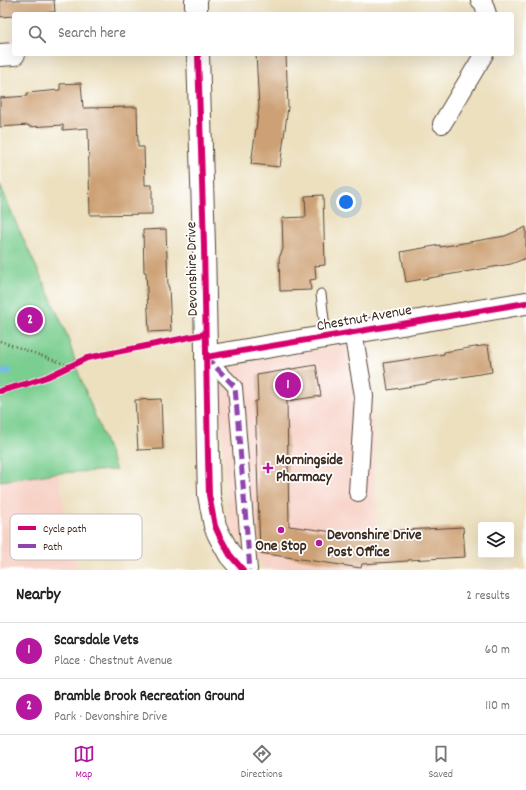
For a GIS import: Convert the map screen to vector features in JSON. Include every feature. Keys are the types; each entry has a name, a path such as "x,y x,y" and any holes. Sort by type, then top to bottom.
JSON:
{"street":[{"path":"196,0 196,12"},
{"path":"480,0 483,2 486,12"},
{"path":"0,55 12,54"},
{"name":"Devonshire Drive","path":"198,56 204,245 209,495 215,526 225,546 243,570"},
{"path":"442,124 483,56"},
{"name":"Chestnut Avenue","path":"206,357 526,303"},
{"path":"353,332 364,396 358,492"},
{"path":"206,357 235,387 250,570"}],"lane":[{"path":"321,294 326,337"}],"path":[{"path":"0,341 72,365"},
{"path":"60,370 72,365"}],"shaded area":[{"path":"370,340 378,570 267,570 229,527 217,369"},
{"path":"58,473 66,514 10,514 10,560 75,560 77,570 0,570 0,481"}],"green space":[{"path":"0,184 67,335 79,374 116,470 58,473 0,481"}],"building":[{"path":"0,0 54,0 55,12 12,12 12,16 0,17"},
{"path":"256,56 286,56 288,107 280,167 251,164 259,107"},
{"path":"81,83 83,108 137,107 138,147 144,147 145,185 152,185 152,214 90,215 88,128 63,130 63,125 0,127 0,98 27,96 27,93 60,90 60,84"},
{"path":"323,195 325,265 315,266 316,279 310,280 311,290 280,291 279,258 283,249 282,218 306,217 305,196"},
{"path":"526,227 526,258 511,264 406,282 401,252 505,236"},
{"path":"166,229 171,331 149,332 146,272 144,272 143,230"},
{"path":"488,345 492,372 388,390 384,363 444,354 444,352"},
{"path":"316,365 321,396 287,401 289,526 385,539 385,531 463,527 465,557 362,564 361,568 260,553 255,401 258,401 257,375"},
{"path":"161,399 163,449 138,450 135,400"}],"waterway":[{"path":"0,372 9,371"}],"marked path":[{"path":"206,357 235,387 250,570"}],"cycle path":[{"path":"198,56 204,245 209,495 215,526 219,535 230,555 243,570"},
{"path":"206,357 526,303"},
{"path":"0,391 47,377 87,358 205,334"}],"place":[{"name":"Bramble Brook Recreation Ground","path":"30,320"},
{"name":"Scarsdale Vets","path":"288,385"},
{"name":"Morningside Pharmacy","path":"268,468"},
{"name":"One Stop","path":"281,530"},
{"name":"Devonshire Drive Post Office","path":"319,543"}]}
